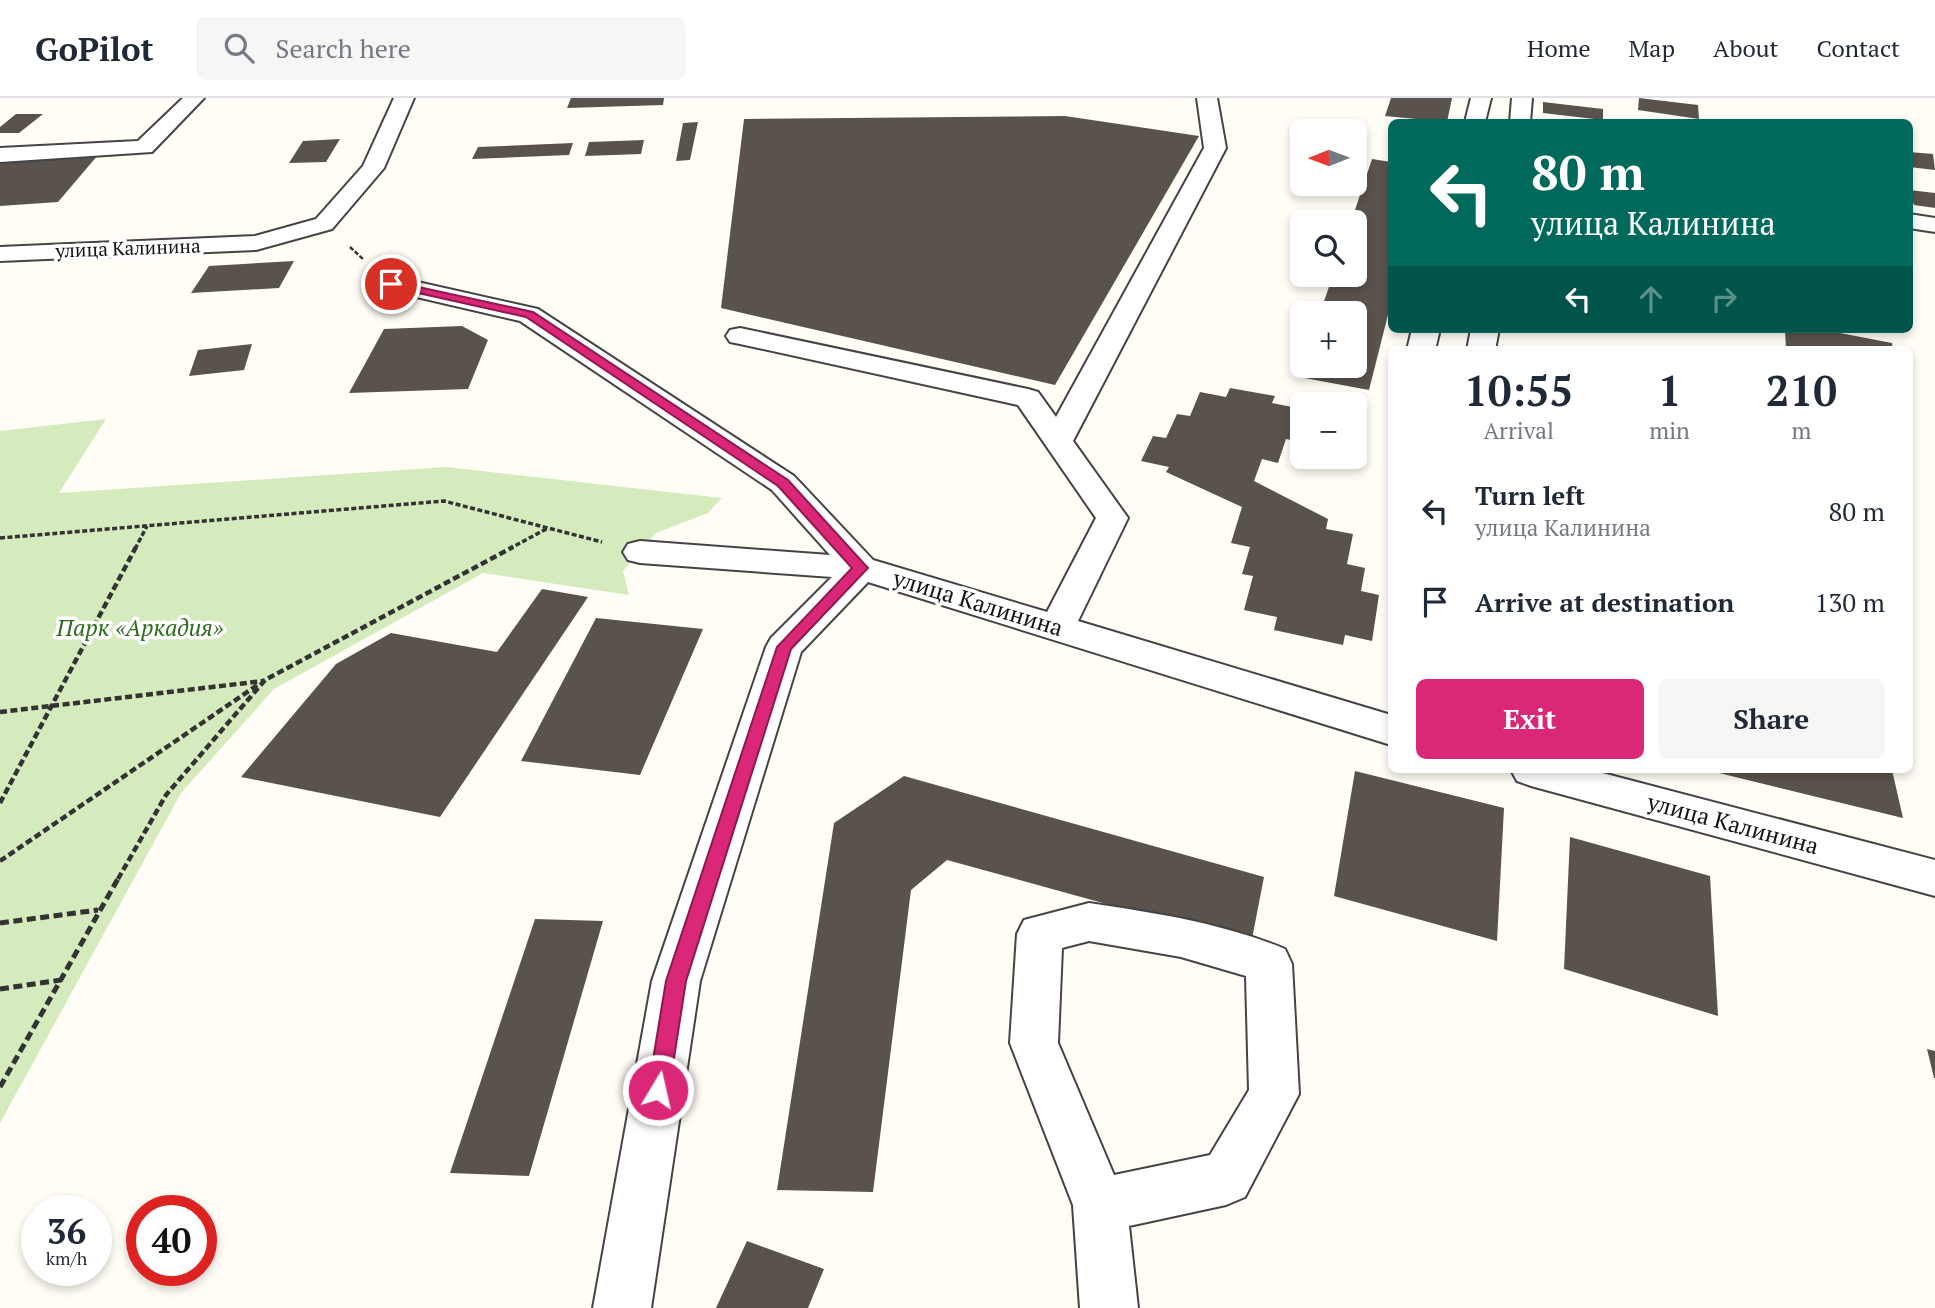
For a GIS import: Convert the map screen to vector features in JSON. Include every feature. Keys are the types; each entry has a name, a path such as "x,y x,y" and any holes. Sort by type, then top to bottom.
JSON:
{"street":[{"path":"0,155 144,147 194,98"},
{"path":"324,224 373,168 404,98"},
{"path":"1058,441 1215,148 1208,98"},
{"path":"1476,119 1481,98"},
{"path":"1520,119 1522,98"},
{"path":"1913,222 1935,225"},
{"name":"улица Калинина","path":"0,254 256,243 324,224"},
{"path":"391,284 529,314 783,483 860,568 784,647 676,981 622,1308"},
{"path":"740,336 1028,398 1112,518 1058,627"},
{"name":"улица Калинина","path":"640,552 860,568 1388,729"},
{"name":"улица Калинина","path":"1542,773 1935,878"},
{"path":"1100,1205 1226,1178 1275,1094 1269,964 1242,953 1181,937 1090,922 1040,934 1034,1042 1100,1205 1109,1308"}],"path":[{"path":"324,224 391,284"},
{"path":"0,538 444,501 640,552"},
{"path":"0,803 147,526"},
{"path":"0,860 265,680 548,528"},
{"path":"0,712 265,680"},
{"path":"0,1087 166,794 265,680"},
{"path":"0,923 99,910"},
{"path":"0,989 61,980"}],"green space":[{"name":"Парк «Аркадия»","path":"106,419 59,493 446,467 722,498 708,513 656,533 623,571 629,595 483,573 274,689 181,793 0,1123 0,431"}],"building":[{"path":"571,98 664,98 663,105 567,108"},
{"path":"1391,98 1452,98 1448,119 1385,116"},
{"path":"1639,98 1698,105 1699,119 1638,110"},
{"path":"1543,102 1603,109 1603,119 1594,119 1543,113"},
{"path":"16,114 43,114 19,133 0,133 0,127"},
{"path":"1065,116 1199,136 1055,385 721,308 744,119"},
{"path":"698,122 690,160 676,161 683,123"},
{"path":"340,139 326,162 289,163 303,141"},
{"path":"644,140 641,154 585,156 589,142"},
{"path":"573,143 569,155 472,159 478,147"},
{"path":"1913,152 1933,154 1935,170 1913,167"},
{"path":"98,155 58,202 0,206 0,161"},
{"path":"1372,159 1388,162 1388,315 1369,390 1304,378 1367,378 1367,301 1324,301 1329,287 1367,287 1367,210 1355,210 1360,196 1367,196 1367,174"},
{"path":"1913,190 1935,193 1935,208 1914,205"},
{"path":"294,261 279,288 191,293 209,266"},
{"path":"462,326 488,340 468,389 349,393 384,329"},
{"path":"1785,333 1840,333 1892,343 1892,346 1786,346"},
{"path":"252,344 244,370 189,376 198,350"},
{"path":"1230,388 1275,396 1272,403 1290,407 1290,440 1286,439 1278,463 1262,459 1254,481 1328,519 1326,529 1353,534 1347,564 1365,568 1361,591 1379,595 1372,641 1345,635 1343,645 1274,630 1277,617 1244,610 1253,576 1242,574 1250,547 1231,543 1242,507 1166,472 1169,467 1141,461 1153,436 1166,438 1177,414 1190,416 1200,392 1226,397"},
{"path":"542,589 588,597 440,817 241,777 336,664 391,633 497,652"},
{"path":"596,618 703,629 640,775 521,761"},
{"path":"1355,771 1504,808 1497,941 1334,896"},
{"path":"1719,773 1893,773 1903,818"},
{"path":"904,776 1264,877 1251,944 947,860 911,890 873,1192 777,1190 834,823"},
{"path":"1570,837 1710,876 1718,1016 1564,969"},
{"path":"535,919 603,921 529,1176 450,1173"},
{"path":"1927,1049 1935,1051 1935,1078 1934,1078"},
{"path":"747,1241 824,1269 808,1308 716,1308"}],"route":[{"path":"391,284 529,314 783,483 860,568 784,647 676,981 658,1090"}]}
